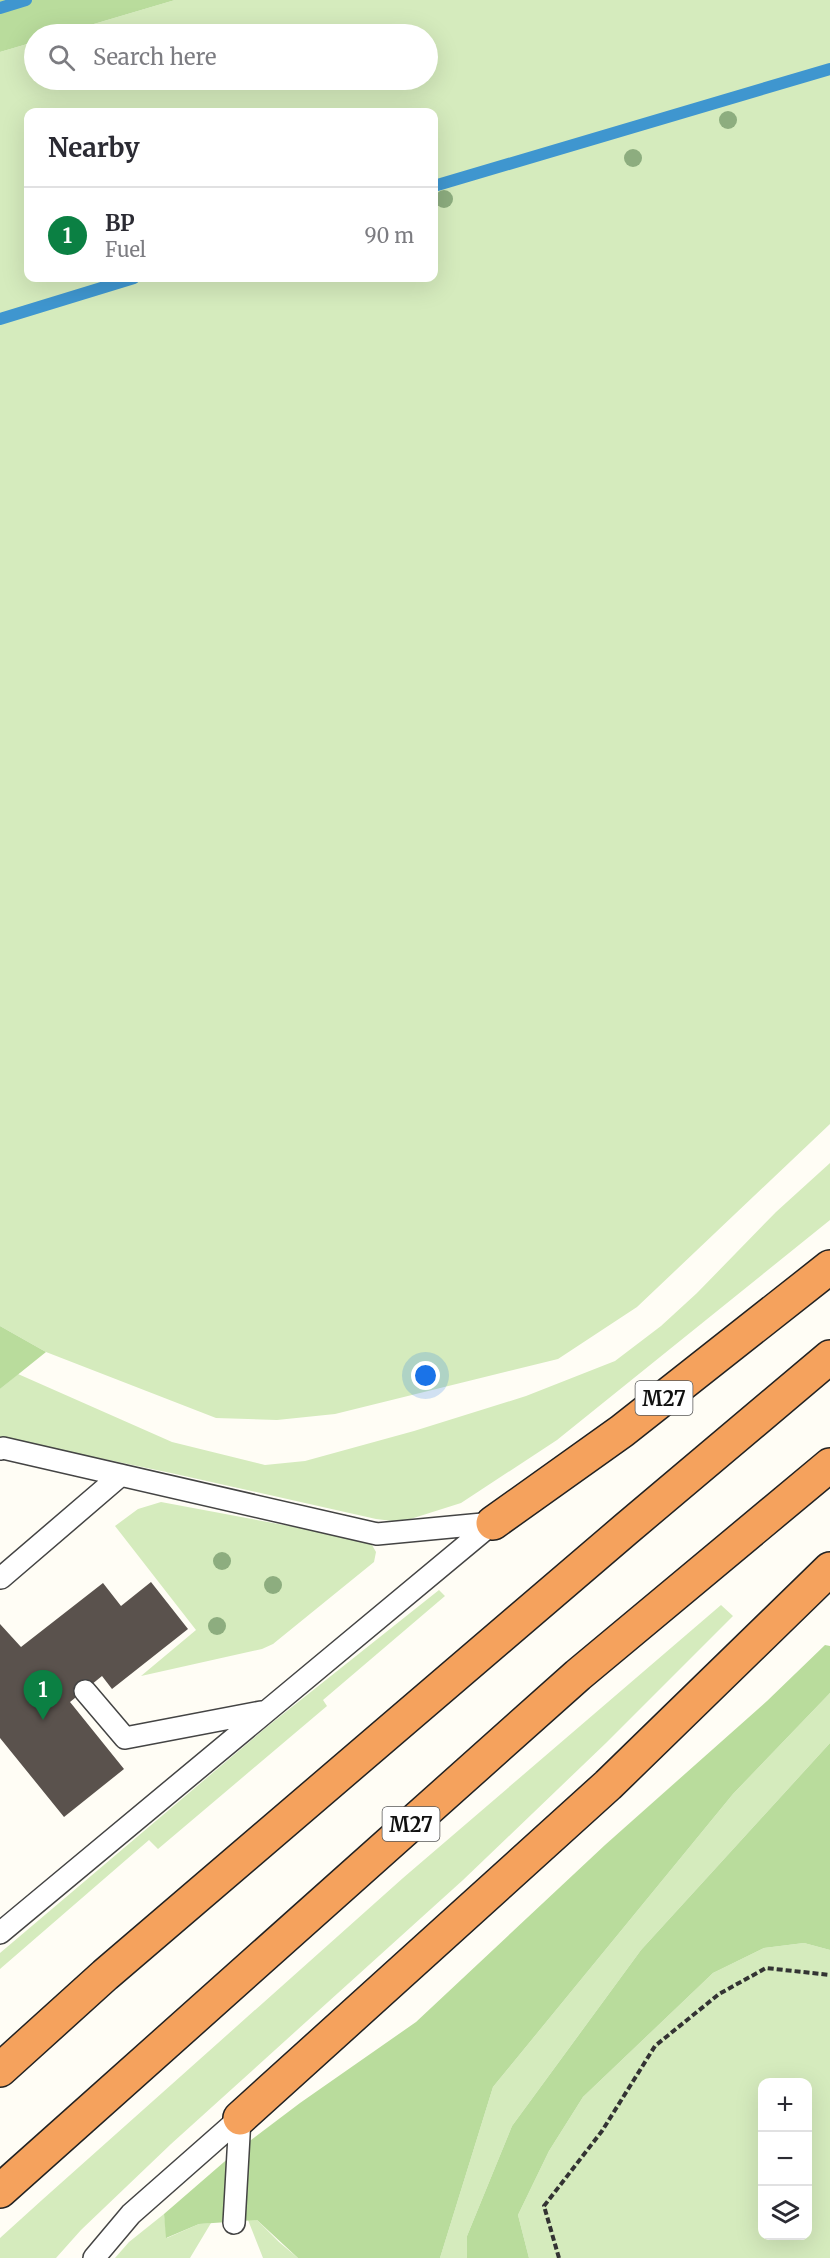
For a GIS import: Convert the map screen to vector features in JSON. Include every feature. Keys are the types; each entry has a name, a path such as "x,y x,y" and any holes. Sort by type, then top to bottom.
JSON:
{"highway":[{"name":"M27","path":"493,1523 622,1431 830,1267"},
{"path":"0,2070 105,1974 830,1357"},
{"name":"M27","path":"0,2191 578,1675 830,1465"},
{"path":"240,2118 608,1785 830,1569"}],"lane":[{"path":"0,1449 377,1534 493,1523"},
{"path":"1,1578 121,1475"},
{"path":"0,1933 493,1523"},
{"path":"85,1691 125,1738 264,1712"},
{"path":"234,2223 240,2118"},
{"path":"94,2258 131,2214 240,2118"}],"path":[{"path":"559,2258 543,2206 602,2131 655,2046 719,1994 766,1968 830,1975"}],"green space":[{"path":"0,0 175,0 94,24 24,24 24,45 0,52"},
{"path":"175,0 830,0 830,1124 637,1307 558,1359 335,1414 277,1420 216,1418 46,1352 0,1326 0,52 24,45 24,90 438,90 438,24 94,24"},
{"path":"830,1163 830,1220 557,1440 461,1503 401,1522 376,1519 17,1441 0,1442 0,1389 18,1374 172,1442 265,1465 305,1461 414,1431 526,1396 615,1361 661,1326 697,1293 776,1212"},
{"path":"0,1326 46,1352 0,1389"},
{"path":"161,1502 359,1539 372,1545 376,1552 374,1562 273,1644 262,1649 141,1676 196,1630 115,1526 138,1509"},
{"path":"439,1590 445,1596 323,1700 327,1706 158,1849 149,1840 0,1969 0,1953 268,1726"},
{"path":"721,1605 733,1616 606,1743 463,1880 171,2144 81,2230 56,2258 0,2258 0,2238 403,1878"},
{"path":"825,1645 830,1646 830,1693 733,1794 493,2087 440,2258 298,2258 257,2220 199,2224 166,2238 164,2214 239,2149 300,2103 416,2022 605,1845 767,1701"},
{"path":"830,1693 830,1743 641,1950 512,2126 467,2236 467,2258 440,2258 493,2087 733,1794"},
{"path":"830,1743 830,1950 804,1943 764,1948 713,1973 583,2097 549,2151 518,2215 529,2258 467,2258 467,2236 512,2126 641,1950"},
{"path":"804,1943 830,1950 830,2258 529,2258 518,2215 549,2151 583,2097 713,1973 764,1948"},
{"path":"164,2214 167,2238 199,2224 211,2223 190,2258 115,2258 129,2242"},
{"path":"248,2220 257,2220 298,2258 263,2258"}],"building":[{"path":"151,1582 188,1629 112,1689 102,1676 70,1702 124,1769 64,1817 0,1738 0,1624 21,1647 103,1583 121,1606"}],"waterway":[{"path":"0,8 26,0"},
{"path":"438,185 830,69"},
{"path":"0,319 121,282"}],"place":[{"name":"BP","path":"43,1720"}]}
